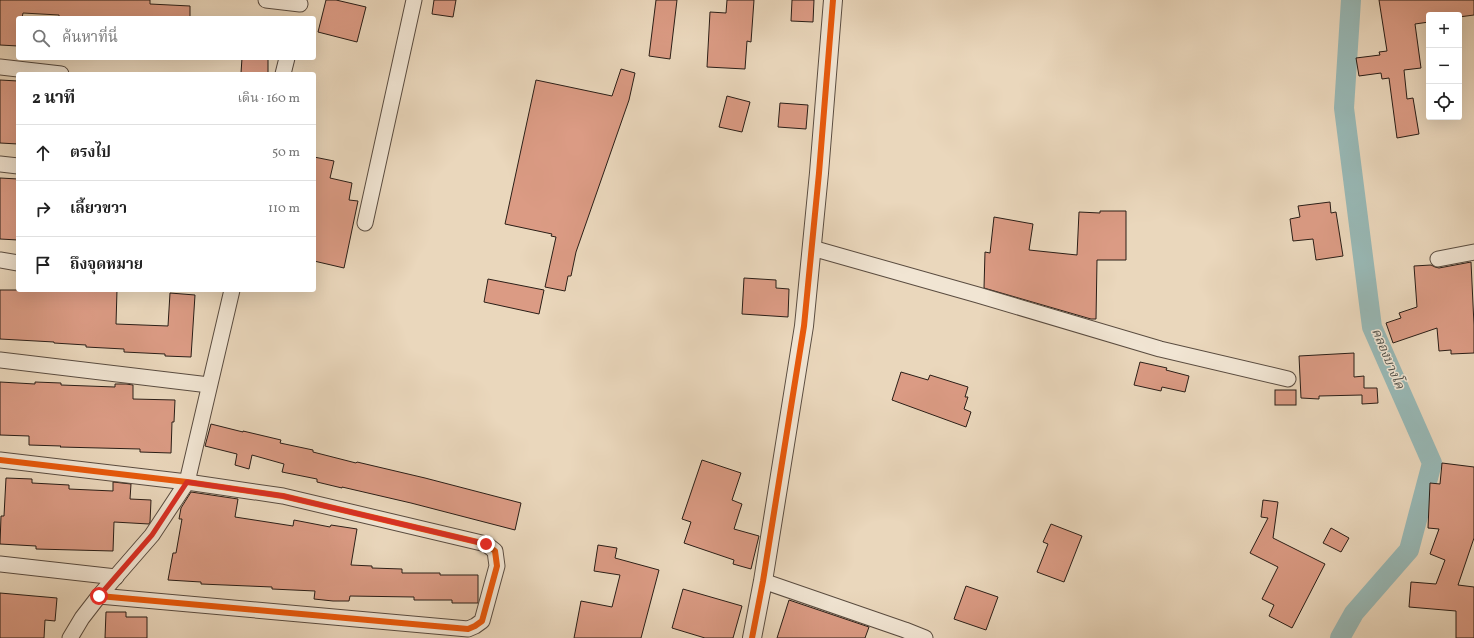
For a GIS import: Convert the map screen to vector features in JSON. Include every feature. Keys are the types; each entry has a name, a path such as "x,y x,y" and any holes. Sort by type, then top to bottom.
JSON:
{"street":[{"path":"266,0 299,7"},
{"path":"365,224 414,0"},
{"path":"752,638 763,581 804,326 819,173 833,0"},
{"path":"284,72 286,60"},
{"path":"0,67 44,72"},
{"path":"0,164 16,166"},
{"path":"812,248 1160,349 1288,379"},
{"path":"1438,259 1474,252"},
{"path":"0,260 16,263"},
{"path":"70,638 82,618 99,596 152,535 187,482 232,292"},
{"path":"0,360 209,385"},
{"path":"0,460 187,482 283,496 486,544 495,551 497,566 482,621 468,629 99,596"},
{"path":"0,564 116,577"},
{"path":"763,581 925,638"}],"building":[{"path":"0,0 150,0 150,4 190,6 190,16 59,16 23,13 22,16 16,16 16,46 0,45"},
{"path":"326,0 336,0 366,7 357,42 318,32"},
{"path":"434,0 456,0 453,17 432,14"},
{"path":"656,0 677,0 670,59 649,56"},
{"path":"727,0 754,0 751,42 747,41 745,69 707,67 710,12 726,13"},
{"path":"792,0 814,0 813,22 791,21"},
{"path":"1379,0 1474,0 1474,15 1462,17 1462,12 1426,12 1426,22 1415,24 1421,68 1404,70 1407,99 1413,98 1419,134 1397,138 1389,78 1382,79 1381,73 1359,76 1356,58 1380,55 1379,52 1387,51"},
{"path":"242,60 268,60 268,72 241,72"},
{"path":"621,69 635,73 629,100 576,252 571,276 568,276 565,291 545,287 556,237 551,236 552,234 505,224 536,80 612,96"},
{"path":"0,80 16,81 16,144 0,143"},
{"path":"727,96 750,102 742,132 719,127"},
{"path":"780,103 808,105 806,129 778,127"},
{"path":"316,157 334,161 330,178 352,183 349,200 358,201 344,268 316,261"},
{"path":"0,178 16,179 16,240 0,239"},
{"path":"1330,202 1331,213 1336,212 1343,256 1316,260 1313,239 1293,241 1290,219 1300,217 1298,206"},
{"path":"1100,211 1126,211 1126,260 1097,260 1096,319 1091,319 984,288 985,252 990,253 994,217 1033,224 1029,250 1077,255 1079,212 1100,213"},
{"path":"1471,262 1474,353 1451,354 1451,350 1439,351 1437,328 1393,343 1386,323 1401,318 1399,313 1417,307 1414,266 1431,265 1439,268"},
{"path":"744,278 776,280 776,288 789,289 788,317 742,314"},
{"path":"488,279 544,290 539,314 484,302"},
{"path":"0,290 16,290 16,292 117,292 116,324 168,326 170,293 195,295 191,357 124,352 124,349 86,347 86,345 0,339"},
{"path":"1354,353 1354,377 1364,376 1364,388 1377,388 1378,403 1362,404 1362,395 1319,396 1319,399 1301,398 1299,356"},
{"path":"1140,362 1167,368 1166,370 1189,376 1185,392 1162,387 1161,391 1134,385"},
{"path":"901,372 928,380 930,375 968,387 965,397 968,397 964,409 971,412 966,427 892,400"},
{"path":"0,382 35,384 35,382 61,383 61,385 115,387 115,384 126,384 133,385 133,399 175,400 174,422 172,422 171,453 140,452 140,449 29,445 29,436 0,435"},
{"path":"1275,390 1296,390 1296,405 1275,405"},
{"path":"211,424 281,440 280,443 313,450 313,452 356,463 425,478 521,503 515,530 411,503 317,482 317,479 282,472 284,464 252,455 249,469 235,465 237,454 205,446"},
{"path":"702,460 741,473 732,500 742,504 734,529 759,536 751,569 733,564 734,560 684,543 691,522 682,519"},
{"path":"1442,463 1474,467 1474,538 1458,585 1474,587 1474,638 1456,638 1456,611 1409,607 1411,582 1436,584 1445,560 1430,554 1439,529 1428,528 1430,483 1440,484"},
{"path":"6,478 32,479 32,483 69,485 69,489 113,491 113,482 131,484 130,499 151,500 150,522 149,524 114,522 113,551 36,549 36,546 0,544 1,516 4,516"},
{"path":"191,492 238,499 235,517 293,526 294,520 330,527 331,525 357,529 351,565 372,566 372,568 402,569 402,573 478,575 478,603 452,603 452,600 414,600 414,597 350,596 349,601 333,601 314,599 315,591 272,589 272,587 201,584 201,582 168,580 173,553 176,553 182,519 179,519 181,508"},
{"path":"1263,500 1278,502 1273,538 1325,564 1292,628 1269,616 1274,605 1262,599 1278,567 1250,553 1268,518 1261,517"},
{"path":"1051,524 1082,536 1064,582 1037,572 1048,544 1043,542"},
{"path":"1331,528 1349,538 1341,552 1323,543"},
{"path":"598,545 617,548 615,558 659,570 641,638 574,638 581,601 612,607 620,575 594,571"},
{"path":"966,586 998,597 986,630 954,619"},
{"path":"683,589 742,606 733,638 705,638 672,628"},
{"path":"0,593 57,598 55,621 45,620 44,638 0,638"},
{"path":"789,600 869,627 865,638 777,638"},
{"path":"106,612 126,612 126,617 147,617 147,638 105,638"}],"waterway":[{"name":"คลองบางโค","path":"1340,638 1354,613 1409,550 1432,463 1372,327 1344,108 1351,0"}],"cycle path":[{"path":"752,638 763,581 804,326 819,173 833,0"},
{"path":"0,460 187,482 283,496 486,544 495,551 497,566 482,621 468,629 99,596"}],"route":[{"path":"99,596 152,535 187,482 283,496 486,544"}]}
